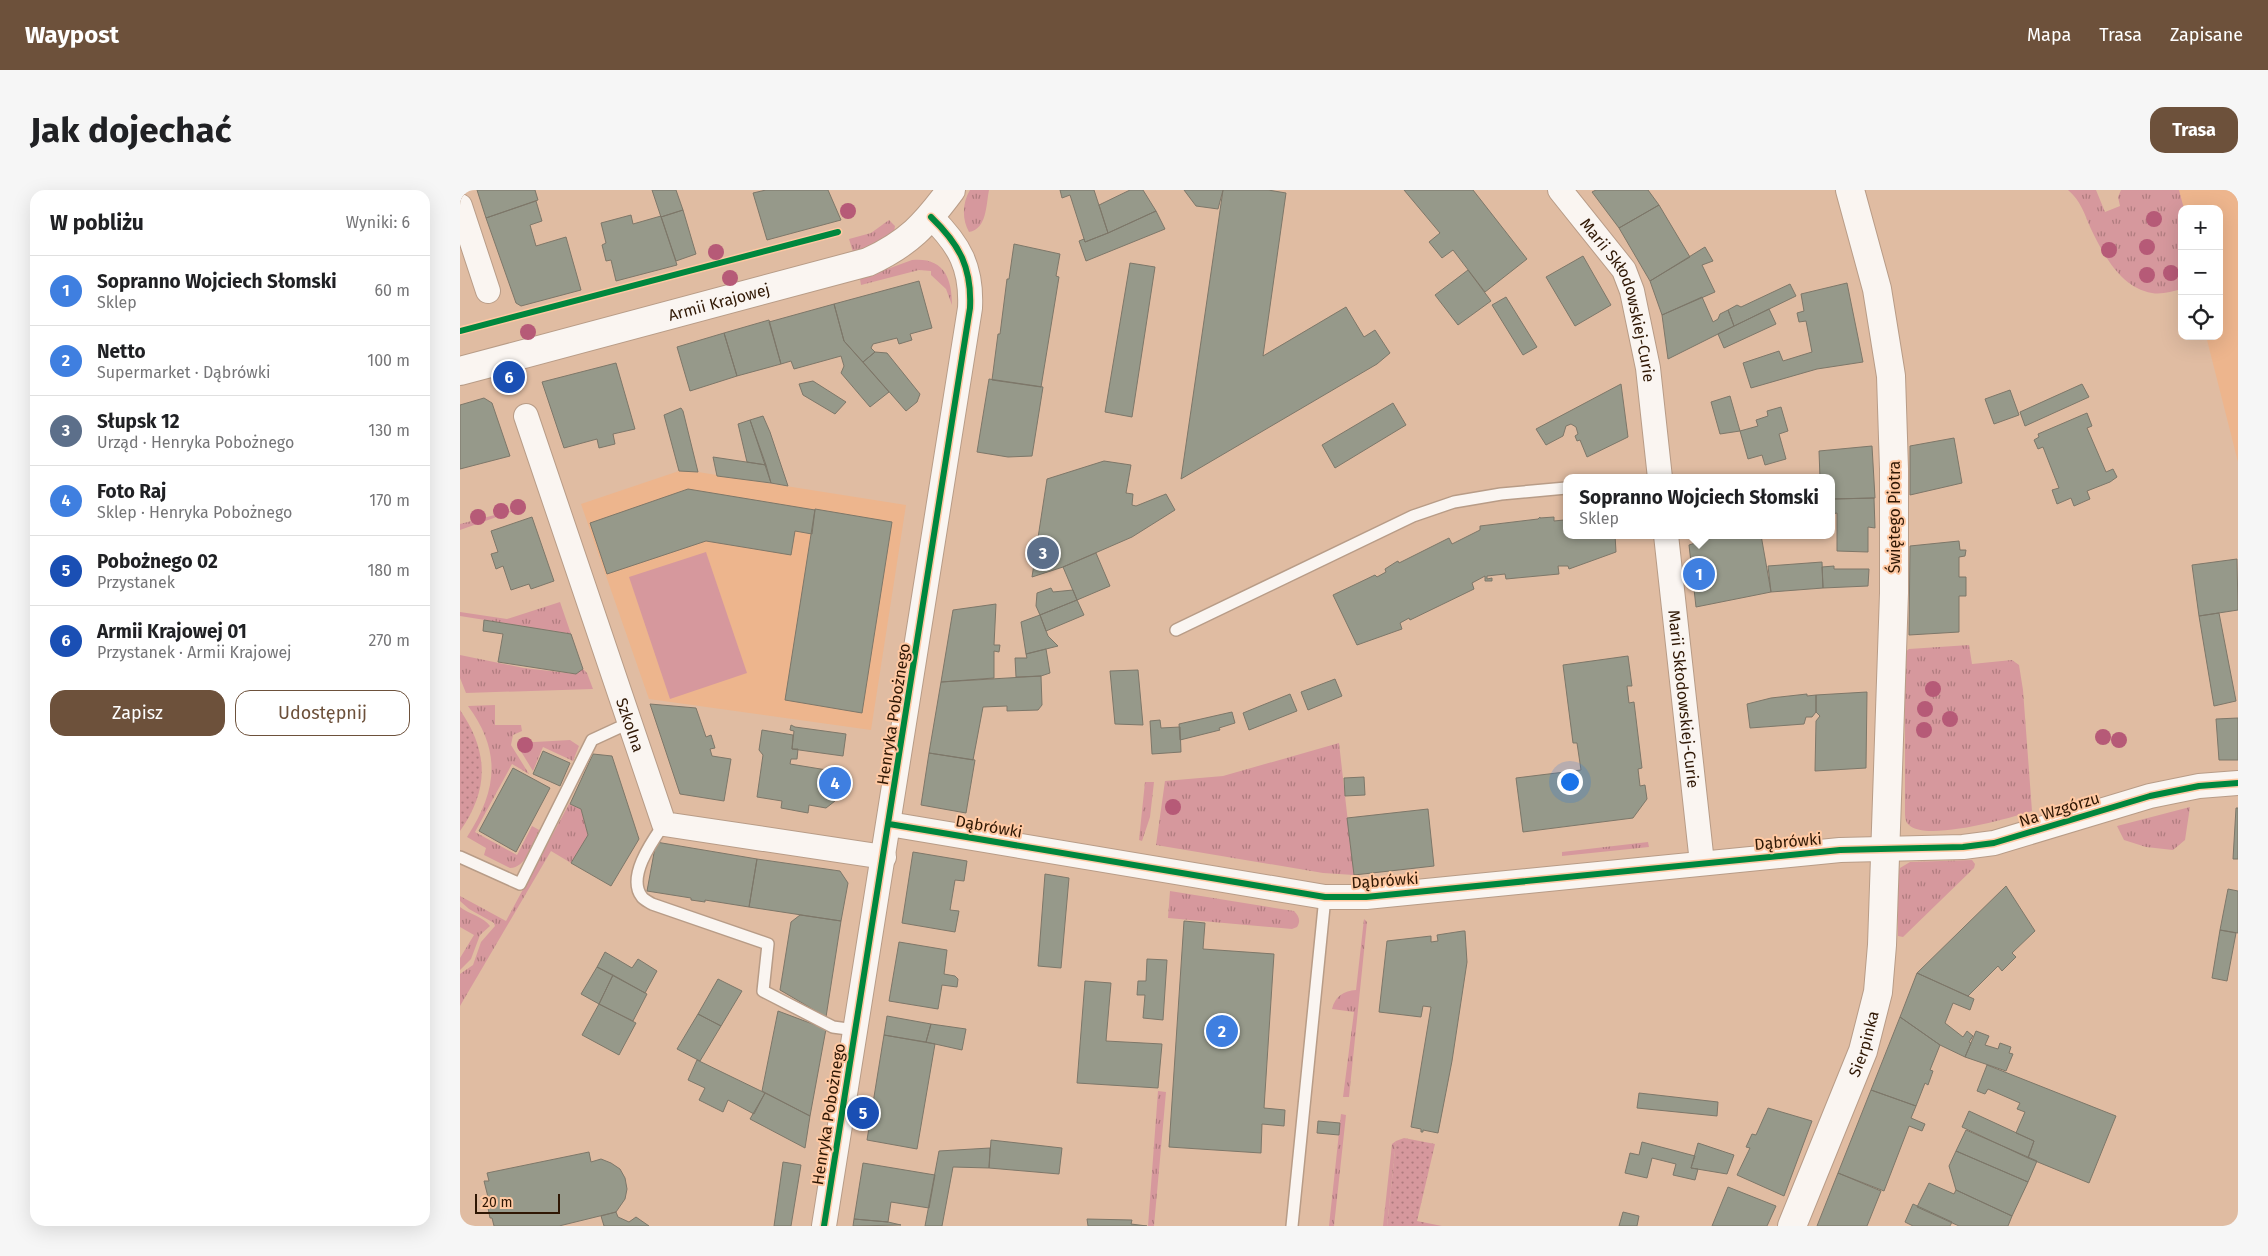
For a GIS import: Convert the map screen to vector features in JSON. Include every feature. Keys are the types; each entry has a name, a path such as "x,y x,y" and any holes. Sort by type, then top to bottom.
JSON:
{"main road":[{"name":"Armii Krajowej","path":"460,371 868,262 903,244 916,233 931,217 951,190"},
{"name":"Świętego Piotra","path":"1850,190 1877,289 1891,376 1894,468 1894,593 1887,849"},
{"name":"Sierpinka","path":"1792,1226 1863,1051 1878,992 1887,849"}],"street":[{"name":"Marii Skłodowskiej-Curie","path":"1560,190 1624,270 1632,291 1648,368 1660,474"},
{"path":"460,206 488,291"},
{"name":"Henryka Pobożnego","path":"824,1226 890,824 970,308 970,283 963,260 951,239 931,217"},
{"name":"Szkolna","path":"526,416 664,824"},
{"name":"Marii Skłodowskiej-Curie","path":"1666,539 1702,863"},
{"name":"Na Wzgórzu","path":"1887,849 1963,847 1994,843 2150,796 2199,786 2238,783"},
{"path":"664,824 884,857"},
{"name":"Dąbrówki","path":"890,824 1325,897 1393,894 1840,850 1887,849"}],"lane":[{"path":"1176,630 1413,516 1454,502 1501,494 1563,488"},
{"path":"460,857 520,884 592,740 631,722"},
{"path":"664,824 646,851 638,873 638,887 642,897 652,904 768,944 763,990 833,1027 855,1030"},
{"path":"1292,1226 1325,897"}],"shaded area":[{"path":"2171,190 2238,190 2238,462 2207,340 2223,340 2223,205 2180,205"},
{"path":"679,471 698,472 906,505 871,730 649,699 581,504"}],"green space":[{"path":"970,190 989,190 985,216 975,230 969,232 965,222 964,211 965,200"},
{"path":"2068,190 2096,190 2105,212 2120,206 2118,197 2121,190 2179,190 2183,205 2178,205 2178,290 2152,293 2141,290 2122,277 2107,259 2079,203"},
{"path":"889,220 895,226 894,232 878,243 853,252 849,239 871,233"},
{"path":"912,260 931,262 944,271 950,286 952,305 946,289 931,275 931,271 919,270 861,285 860,279"},
{"path":"525,507 460,530 460,524"},
{"path":"706,552 747,673 670,699 629,577"},
{"path":"560,602 571,634 460,616 460,612 507,619"},
{"path":"1969,645 1972,664 2012,660 2019,665 2023,690 2032,811 1969,827 1950,830 1918,830 1908,824 1905,815 1905,652 1909,649"},
{"path":"460,655 524,668 576,674 583,669 587,673 593,689 466,693 460,678"},
{"path":"495,705 495,725 521,725 522,731 513,735 511,745 529,774 512,764 475,832 517,855 532,826 541,831 525,859 516,867 510,868 484,855 486,848 467,837 485,804 492,772 491,756 486,739 479,723 468,706"},
{"path":"460,710 470,726 476,741 482,771 476,801 470,816 460,831"},
{"path":"570,740 579,746 573,761 543,747 533,771 517,745 517,743"},
{"path":"1339,743 1354,875 1323,873 1156,845 1165,781 1223,776"},
{"path":"1145,782 1154,782 1150,817 1142,841 1139,840"},
{"path":"569,804 581,809 588,835 571,863 551,851 460,1006 460,974 473,965 481,942 495,926 494,923 469,909 460,901 460,896 506,921"},
{"path":"2190,807 2185,840 2173,850 2146,847 2124,840 2117,826"},
{"path":"1648,842 1649,847 1562,856 1562,852"},
{"path":"1972,860 1975,864 1974,868 1903,937 1898,936 1898,874 1900,868 1910,862"},
{"path":"1170,891 1294,911 1299,923 1297,927 1292,929 1168,918"},
{"path":"460,907 484,920 490,926 480,935 471,959 460,970 460,958 474,935 460,927"},
{"path":"1364,919 1367,922 1349,1097 1343,1097 1354,1012 1332,1009 1333,1004 1341,995 1356,990"},
{"path":"1158,1091 1166,1092 1154,1226 1148,1226"},
{"path":"1341,1114 1346,1115 1334,1226 1329,1226"},
{"path":"1404,1138 1435,1144 1417,1221 1442,1226 1387,1226 1396,1141"},
{"path":"1396,1141 1387,1226 1383,1226 1392,1144"}],"building":[{"path":"477,190 535,190 538,200 486,218"},
{"path":"652,190 676,190 683,210 661,217"},
{"path":"766,190 828,190 841,220 767,240 753,193"},
{"path":"1060,190 1094,190 1108,233 1085,242 1070,195 1062,198"},
{"path":"1130,190 1143,190 1156,211 1108,233 1099,205"},
{"path":"1184,190 1223,190 1218,209 1196,206"},
{"path":"1223,190 1268,190 1286,193 1263,356 1346,307 1364,337 1375,330 1390,353 1377,364 1181,479"},
{"path":"1404,190 1473,190 1527,259 1485,292 1453,250 1442,258 1429,242 1440,233"},
{"path":"1596,190 1648,190 1659,205 1619,228 1592,192"},
{"path":"536,201 542,221 530,225 536,246 566,237 581,290 521,306 516,303 486,218"},
{"path":"1659,205 1690,257 1650,281 1619,228"},
{"path":"683,210 696,254 676,261 661,217"},
{"path":"1156,211 1165,229 1086,261 1079,241 1084,239 1085,242"},
{"path":"631,215 633,224 661,216 677,265 616,281 611,260 606,261 602,245 606,243 601,223"},
{"path":"1014,244 1060,254 1056,276 1059,277 1041,387 992,380"},
{"path":"1705,247 1713,261 1702,265 1715,292 1662,315 1650,281"},
{"path":"1583,256 1611,305 1575,326 1546,277"},
{"path":"1130,263 1155,267 1132,417 1105,412"},
{"path":"1468,270 1491,301 1458,325 1435,295"},
{"path":"919,281 932,328 910,334 912,340 899,344 897,338 873,344 871,348 875,352 863,362 844,341 834,304"},
{"path":"1847,283 1863,362 1817,369 1751,388 1743,363 1779,351 1783,361 1812,352 1806,321 1799,322 1797,313 1804,311 1801,294"},
{"path":"1790,284 1796,296 1734,326 1728,310 1737,305 1741,307"},
{"path":"1506,297 1537,347 1523,355 1492,305"},
{"path":"1702,297 1713,322 1718,319 1720,314 1728,310 1734,326 1668,359 1662,315"},
{"path":"834,304 844,341 889,392 870,407 841,373 844,366 841,356 794,369 791,361 781,364 769,322"},
{"path":"1769,309 1776,324 1724,348 1718,334"},
{"path":"769,320 781,364 737,376 724,333"},
{"path":"724,333 737,376 690,391 677,347"},
{"path":"875,352 887,353 920,394 917,402 906,411 863,362"},
{"path":"616,363 635,429 613,434 615,444 599,448 597,439 564,448 542,382"},
{"path":"989,379 1043,387 1032,456 1008,457 977,452"},
{"path":"813,381 846,402 835,414 803,395 799,384"},
{"path":"1621,384 1628,437 1587,457 1580,440 1577,441 1575,436 1578,434 1576,427 1571,424 1566,426 1563,436 1546,445 1536,429"},
{"path":"2082,384 2089,397 2025,426 2020,412"},
{"path":"2010,390 2019,415 1994,424 1985,399"},
{"path":"1730,396 1740,431 1720,434 1711,402"},
{"path":"484,398 492,403 510,456 460,469 460,405"},
{"path":"1393,403 1406,425 1335,468 1322,445"},
{"path":"1781,407 1788,431 1779,434 1786,459 1765,465 1762,455 1748,459 1740,431 1758,426 1756,420 1768,416 1767,411"},
{"path":"681,408 698,472 679,471 664,415"},
{"path":"2087,413 2092,426 2087,428 2106,472 2113,469 2117,477 2110,482 2087,491 2090,499 2074,506 2071,498 2057,504 2052,490 2059,488 2043,447 2038,449 2034,440 2039,437 2038,434"},
{"path":"763,416 788,486 771,483 750,420"},
{"path":"750,420 766,465 747,462 738,424"},
{"path":"1954,438 1962,483 1910,495 1910,446"},
{"path":"1872,446 1875,498 1835,499 1835,474 1820,474 1819,451"},
{"path":"713,457 766,465 771,483 717,476"},
{"path":"1104,461 1131,465 1126,493 1133,494 1132,505 1136,506 1166,494 1175,510 1132,537 1063,567 1032,577 1047,479"},
{"path":"688,489 815,510 812,534 795,531 791,555 706,541 607,574 590,523"},
{"path":"1874,498 1875,528 1868,527 1868,552 1837,551 1835,499"},
{"path":"815,509 892,522 862,713 785,700"},
{"path":"532,517 554,581 531,589 529,584 511,590 503,566 496,569 491,554 498,552 491,531"},
{"path":"1540,517 1554,517 1554,521 1563,520 1563,539 1615,539 1616,552 1569,569 1568,566 1558,566 1559,574 1506,579 1505,574 1487,576 1487,579 1492,578 1492,581 1485,581 1485,576 1472,583 1474,589 1400,623 1402,629 1357,645 1333,595 1375,575 1377,577 1386,572 1385,569 1396,562 1398,561 1399,563 1449,538 1452,544 1480,530 1480,526 1538,519"},
{"path":"1708,539 1762,539 1771,592 1696,607 1689,545"},
{"path":"1959,541 1960,550 1966,550 1965,556 1959,557 1959,577 1966,577 1966,596 1959,596 1959,632 1909,635 1910,546"},
{"path":"1096,553 1110,586 1077,600 1063,567"},
{"path":"2237,559 2238,610 2199,616 2192,565"},
{"path":"1822,562 1823,588 1771,592 1768,566"},
{"path":"1834,566 1834,569 1869,569 1868,586 1823,588 1822,567"},
{"path":"1051,588 1053,592 1073,590 1077,600 1040,615 1036,606 1037,593"},
{"path":"1077,600 1084,615 1046,631 1040,615"},
{"path":"996,604 994,645 1000,645 999,652 994,651 994,678 941,682 953,610"},
{"path":"2219,613 2236,701 2214,706 2199,616"},
{"path":"1040,615 1048,636 1058,646 1026,654 1021,622"},
{"path":"484,620 571,634 583,669 576,674 498,662 503,634 483,631"},
{"path":"1046,649 1050,673 1041,676 1016,677 1015,658 1027,658 1026,654"},
{"path":"1628,656 1632,686 1627,686 1629,703 1634,702 1642,768 1638,769 1640,786 1645,785 1647,799 1633,818 1523,832 1516,778 1581,770 1577,743 1573,743 1563,665"},
{"path":"1138,670 1143,725 1115,724 1110,671"},
{"path":"1041,676 1042,705 1038,710 1007,711 1007,706 983,707 973,760 929,753 941,682"},
{"path":"1335,679 1342,696 1308,710 1301,692"},
{"path":"1867,692 1866,768 1815,771 1816,721 1820,716 1816,712 1816,695"},
{"path":"1290,694 1297,711 1249,730 1243,713"},
{"path":"1807,694 1807,696 1816,695 1816,712 1812,717 1806,717 1804,724 1750,728 1747,704 1771,698"},
{"path":"650,704 696,708 706,737 711,735 715,748 710,749 712,756 731,759 724,801 680,794"},
{"path":"1232,712 1235,723 1219,728 1220,730 1180,740 1179,724"},
{"path":"2238,718 2238,760 2219,760 2216,719"},
{"path":"1160,720 1161,728 1180,727 1181,752 1152,754 1150,721"},
{"path":"791,725 846,734 843,756 792,749 794,731 790,730"},
{"path":"762,730 793,735 792,749 798,749 797,759 791,759 790,764 839,772 839,787 837,787 835,801 826,808 809,805 808,813 781,808 782,801 757,797 763,755 759,750"},
{"path":"543,751 570,763 560,786 533,774"},
{"path":"929,753 975,760 966,813 921,805"},
{"path":"593,754 612,756 639,839 611,886 571,863 588,835 581,809 570,804"},
{"path":"513,768 550,788 516,852 479,831"},
{"path":"1364,777 1365,795 1345,796 1344,778"},
{"path":"2236,808 2238,808 2238,859 2233,859"},
{"path":"1428,809 1434,866 1354,875 1347,818"},
{"path":"656,842 757,859 749,907 705,900 705,902 691,900 691,898 647,891"},
{"path":"913,852 967,861 964,881 955,880 950,910 959,911 955,932 902,923"},
{"path":"757,859 840,871 848,883 841,921 749,907"},
{"path":"1045,874 1069,878 1061,968 1038,966"},
{"path":"2006,886 2035,931 2012,953 2016,957 2002,971 1998,966 1968,996 1917,973"},
{"path":"2228,889 2238,891 2238,933 2220,930"},
{"path":"800,915 841,921 826,1017 780,990 791,922"},
{"path":"1184,921 1205,923 1203,949 1274,954 1264,1108 1285,1110 1284,1126 1262,1124 1261,1153 1169,1147"},
{"path":"2220,930 2236,933 2227,981 2212,978"},
{"path":"1465,931 1467,962 1452,1061 1438,1133 1423,1130 1421,1132 1421,1129 1411,1127 1431,1007 1423,1006 1421,1017 1379,1012 1387,941 1431,936 1431,942 1438,941 1437,935"},
{"path":"899,942 947,950 944,974 955,976 958,979 957,987 942,985 938,1009 889,1001"},
{"path":"605,952 632,968 638,959 657,971 645,993 597,967"},
{"path":"1147,959 1167,960 1163,1020 1143,1018 1145,995 1137,995 1138,981 1146,981"},
{"path":"597,967 613,975 599,1004 581,994"},
{"path":"1917,973 1974,999 1970,1010 1953,1003 1945,1023 1963,1037 1967,1031 1973,1036 1969,1042 1971,1043 1965,1057 1940,1045 1900,1017"},
{"path":"613,975 647,994 633,1021 599,1004"},
{"path":"718,979 742,991 721,1026 698,1014"},
{"path":"1085,981 1111,983 1106,1041 1162,1044 1158,1088 1077,1083"},
{"path":"599,1004 636,1023 619,1055 582,1035"},
{"path":"778,1011 826,1029 810,1116 762,1091"},
{"path":"698,1014 721,1026 700,1061 677,1049"},
{"path":"887,1016 931,1024 926,1042 884,1035"},
{"path":"1900,1017 1940,1045 1930,1070 1933,1071 1928,1085 1925,1083 1916,1106 1871,1090"},
{"path":"931,1024 966,1029 962,1050 926,1042"},
{"path":"1976,1031 1989,1036 1985,1045 1998,1049 2000,1043 2011,1047 2009,1053 2013,1054 2006,1071 1965,1057"},
{"path":"884,1035 935,1044 917,1149 867,1140"},
{"path":"697,1060 765,1093 754,1114 728,1100 723,1112 699,1100 705,1088 688,1080"},
{"path":"1987,1065 2116,1116 2089,1183 2028,1158 2034,1141 2016,1133 2025,1112 2017,1109 2020,1103 1988,1089 1985,1094 1977,1091"},
{"path":"1871,1090 1916,1106 1911,1118 1925,1124 1922,1131 1909,1126 1884,1191 1838,1173"},
{"path":"765,1093 810,1116 805,1148 750,1119"},
{"path":"1639,1093 1718,1102 1717,1116 1637,1108"},
{"path":"1768,1108 1812,1121 1784,1196 1737,1175 1750,1148 1746,1147 1752,1134 1756,1135"},
{"path":"1969,1111 2034,1141 2028,1158 1962,1127"},
{"path":"1318,1121 1340,1123 1339,1135 1317,1133"},
{"path":"1966,1130 2037,1161 2028,1182 1956,1151"},
{"path":"991,1140 1062,1148 1059,1174 989,1168"},
{"path":"1642,1142 1695,1156 1691,1168 1698,1169 1695,1180 1673,1175 1676,1164 1652,1158 1647,1178 1625,1173 1630,1153 1639,1155"},
{"path":"1698,1143 1734,1155 1727,1174 1691,1168"},
{"path":"990,1148 989,1168 953,1167 942,1226 925,1226 939,1151"},
{"path":"1956,1151 2028,1182 2012,1216 1956,1190 1949,1166"},
{"path":"589,1152 591,1162 601,1159 611,1163 620,1169 625,1178 627,1189 625,1199 616,1212 559,1226 494,1226 492,1218 490,1218 487,1203 489,1201 484,1181 489,1181 487,1173"},
{"path":"783,1162 801,1165 791,1226 774,1226"},
{"path":"863,1163 935,1175 929,1208 891,1202 888,1222 854,1219"},
{"path":"1838,1173 1881,1191 1867,1226 1817,1226"},
{"path":"1929,1183 1954,1194 1956,1190 2012,1216 2008,1226 1959,1226 1917,1207"},
{"path":"1728,1187 1776,1206 1767,1226 1712,1226"},
{"path":"1913,1204 1952,1222 1950,1226 1913,1226 1905,1222"},
{"path":"616,1212 618,1217 629,1222 636,1217 649,1226 604,1226 601,1216"},
{"path":"1623,1212 1639,1216 1637,1226 1619,1226"},
{"path":"854,1219 888,1222 901,1225 853,1226"},
{"path":"1087,1219 1132,1220 1131,1224 1147,1226 1088,1226"}],"cycle path":[{"path":"824,1226 970,308 969,281 962,258 950,237 931,217"},
{"path":"460,331 838,232"},
{"path":"889,824 1325,897 1366,897 1840,850 1963,847 1994,843 2150,796 2199,786 2238,783"}],"place":[{"name":"Armii Krajowej 01","path":"509,377"},
{"name":"Słupsk 12","path":"1043,553"},
{"name":"Sopranno Wojciech Słomski","path":"1699,574"},
{"name":"Foto Raj","path":"835,783"},
{"name":"Netto","path":"1222,1031"},
{"name":"Pobożnego 02","path":"863,1113"}]}
